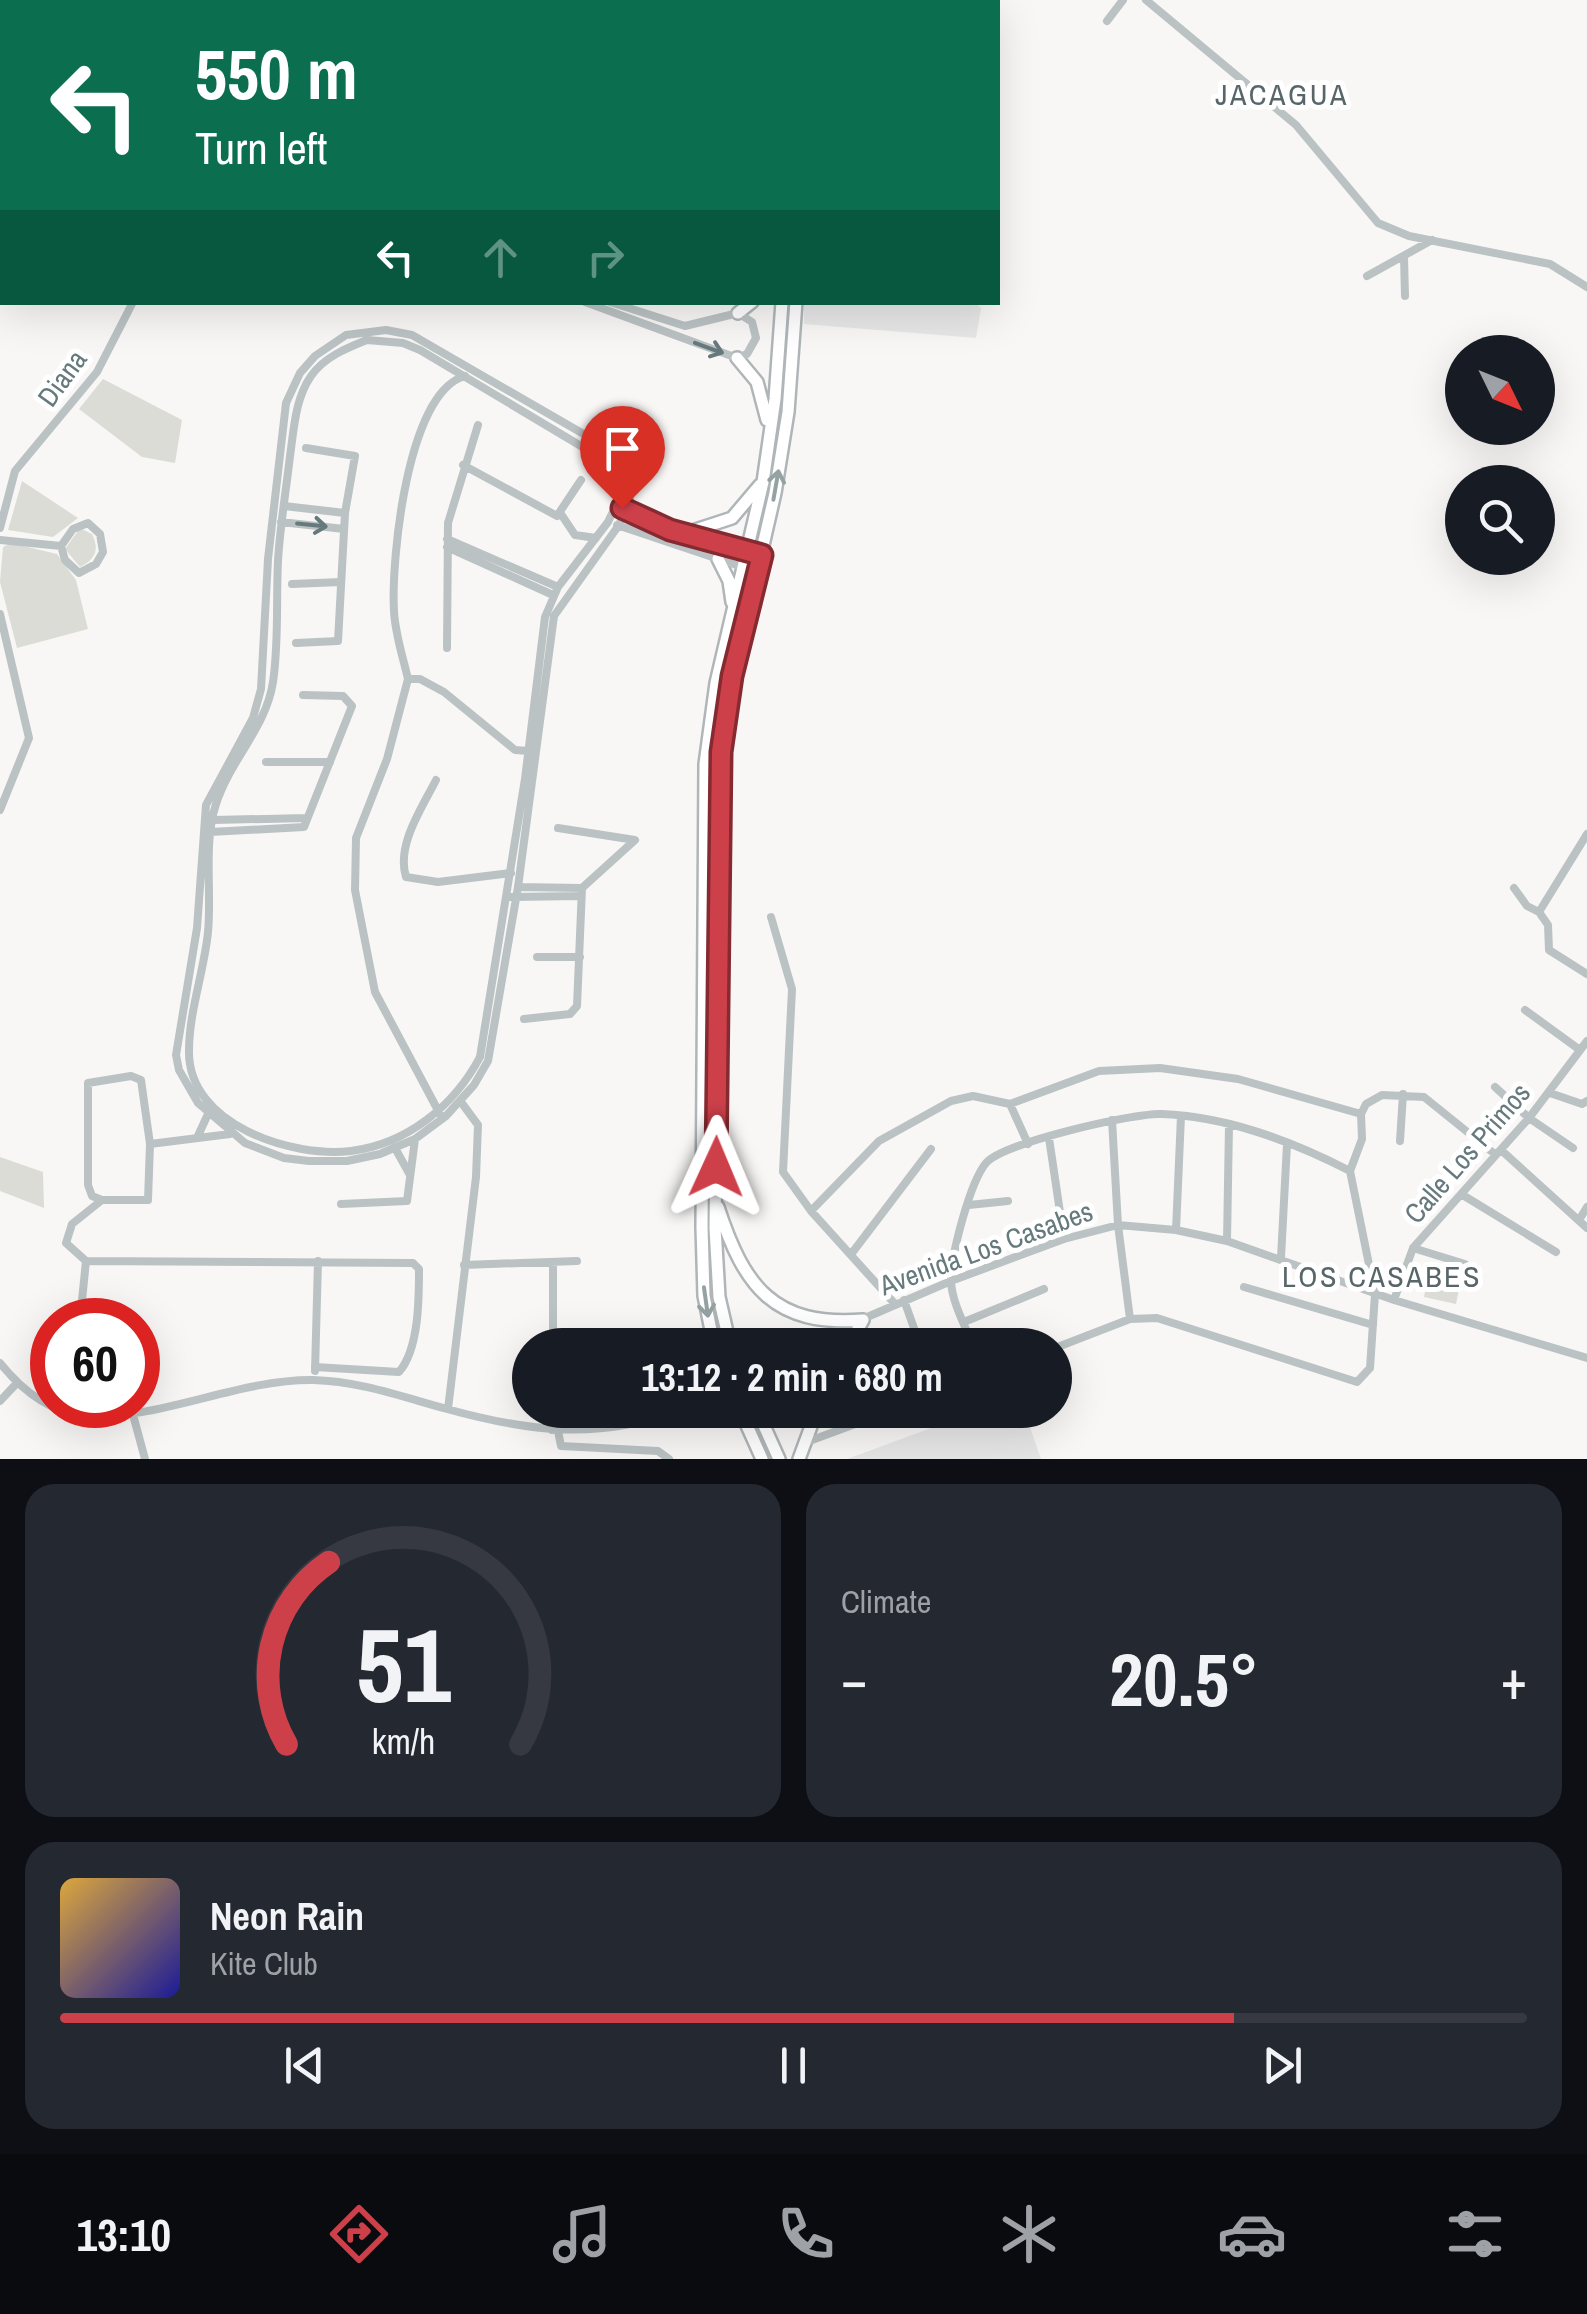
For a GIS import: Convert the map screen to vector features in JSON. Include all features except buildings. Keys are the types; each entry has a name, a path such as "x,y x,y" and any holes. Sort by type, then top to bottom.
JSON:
{"main road":[{"path":"738,313 748,305"},
{"path":"726,1328 719,1297 716,1200 720,774 725,716 750,570 748,550 769,434 782,305"},
{"path":"711,1328 704,1296 702,1227 705,764 710,712 732,615 750,570 762,555 788,412 796,305"},
{"path":"737,358 757,382 769,434"},
{"path":"686,533 732,518 762,482"},
{"path":"718,559 729,581 732,615"},
{"path":"716,1200 740,1264 782,1307 824,1323 863,1320"},
{"path":"859,1328 863,1320"},
{"path":"748,1428 762,1459"},
{"path":"765,1428 780,1459"},
{"path":"799,1459 810,1428"}],"street":[{"path":"1107,21 1123,0"},
{"path":"1146,0 1296,125 1369,216 1392,230 1550,264 1587,287"},
{"path":"1367,276 1432,240"},
{"path":"1404,257 1401,280 1405,296"},
{"name":"Diana","path":"0,528 3,494 15,471 96,372 130,305"},
{"path":"593,305 737,358 747,354 756,338 752,322 738,313 685,326 619,305"},
{"path":"284,506 274,681 266,710 228,775 212,820 208,931 189,1052 196,1078 214,1105 260,1140 312,1152 356,1151 385,1142 441,1115 461,1102 488,1062 514,894 554,616 619,525 626,511 630,483 613,451 412,336 370,329 346,335 314,356 300,373 286,403 273,499 261,689 253,718 212,789 201,840 197,928 176,1055 186,1084 208,1114 230,1134 268,1154 309,1161 362,1159 415,1139 441,1115 480,1057 514,894 511,873 540,644 555,591 608,522 620,484 614,469 420,350 367,340 327,360 312,376 296,412 284,506"},
{"path":"441,1115 375,992 354,890 356,838 386,759 408,679 394,612 400,511 410,458 448,384 464,376"},
{"path":"447,648 447,543 463,465 478,426"},
{"path":"296,643 338,641 344,513 355,456 306,448"},
{"path":"463,465 552,514 560,514"},
{"path":"0,475 15,471"},
{"path":"560,514 580,480"},
{"path":"284,506 344,513"},
{"path":"616,506 669,529 762,555"},
{"path":"560,514 575,535 596,538"},
{"path":"84,522 100,534 103,552 96,564 79,573 65,560 61,546 68,534 84,522"},
{"path":"281,522 344,528"},
{"path":"608,522 750,570"},
{"path":"664,542 669,529"},
{"path":"0,540 61,546"},
{"path":"447,543 555,591"},
{"path":"292,584 341,582"},
{"path":"0,614 14,660 29,738 0,810"},
{"path":"0,664 14,660"},
{"path":"408,679 430,684 514,750 528,751"},
{"path":"210,832 304,827 352,706 343,696 303,695"},
{"path":"266,762 330,762"},
{"path":"436,780 405,849 406,877 438,882 511,873"},
{"path":"212,820 307,818"},
{"path":"514,894 582,892 635,840 558,828"},
{"path":"1540,912 1587,834"},
{"path":"1514,888 1526,906 1540,912 1548,925 1548,950 1587,974"},
{"path":"524,1019 573,1012 582,892"},
{"path":"771,917 792,990 794,1018 783,1172 811,1211 900,1302 912,1328"},
{"path":"537,956 580,957"},
{"path":"1526,1010 1580,1050"},
{"name":"Calle Los Primos","path":"1394,1300 1414,1248 1550,1093 1587,1041"},
{"path":"811,1211 879,1142 951,1101 973,1096 1010,1104 1100,1072 1160,1068 1238,1079 1360,1114"},
{"path":"131,1076 142,1080 150,1144 148,1200 102,1200 92,1196 88,1185 88,1083 131,1076"},
{"path":"1494,1087 1529,1118 1573,1148"},
{"path":"1550,1093 1582,1104 1587,1101"},
{"path":"1400,1141 1403,1094"},
{"path":"1072,1341 1130,1319 1157,1318 1357,1382 1370,1368 1375,1294 1350,1170 1362,1139 1360,1114 1374,1097 1403,1094 1436,1102 1587,1228"},
{"path":"448,1410 462,1320 478,1125 461,1102"},
{"path":"1010,1104 1028,1144"},
{"path":"197,1138 208,1114"},
{"path":"966,1328 950,1282 969,1205 988,1160 1112,1120 1141,1115 1182,1116 1229,1125 1350,1170"},
{"path":"1176,1230 1182,1116"},
{"path":"1112,1120 1118,1225 1130,1319"},
{"path":"1227,1240 1229,1125"},
{"path":"150,1144 157,1139 230,1134"},
{"path":"1049,1138 1064,1239"},
{"path":"340,1204 399,1205 407,1201 415,1139"},
{"path":"1281,1258 1287,1144"},
{"path":"395,1148 410,1175"},
{"path":"852,1253 931,1149"},
{"path":"1461,1194 1556,1252"},
{"path":"102,1200 72,1224 65,1236 67,1245 86,1261 413,1263 419,1269 419,1284 407,1362 399,1372 315,1367"},
{"path":"969,1205 1008,1201"},
{"path":"1578,1220 1587,1207"},
{"name":"Avenida Los Casabes","path":"843,1328 1064,1239 1118,1225 1227,1240 1375,1294 1585,1357"},
{"path":"1414,1248 1465,1264"},
{"path":"82,1298 86,1261"},
{"path":"464,1265 577,1261"},
{"path":"314,1380 318,1262"},
{"path":"552,1328 553,1264"},
{"path":"1244,1287 1374,1326"},
{"path":"964,1322 1044,1289"},
{"path":"1585,1357 1587,1346"},
{"path":"0,1363 30,1390"},
{"path":"160,1405 247,1386 314,1380 351,1384 448,1410 555,1431 621,1428"},
{"path":"0,1400 18,1383"},
{"path":"137,1428 146,1459"},
{"path":"555,1428 564,1459"},
{"path":"804,1443 844,1428"},
{"path":"562,1446 658,1451 669,1459"}],"shaded area":[{"path":"804,305 981,308 976,338 804,324"},
{"path":"103,379 182,420 175,463 142,457 79,409"},
{"path":"22,481 78,518 53,537 8,530"},
{"path":"80,528 92,534 96,550 80,567 65,549"},
{"path":"11,543 57,554 76,580 88,629 17,648 0,582 3,547"},
{"path":"0,1157 43,1172 44,1208 0,1191"},
{"path":"1428,1277 1460,1285 1456,1304 1424,1297"},
{"path":"931,1428 1030,1428 1041,1459 847,1459"}],"district":[{"name":"JACAGUA","path":"1282,95"},
{"name":"LOS CASABES","path":"1382,1277"}],"route":[{"path":"622,508 670,530 762,555 732,676 721,752 716,1167"}]}
